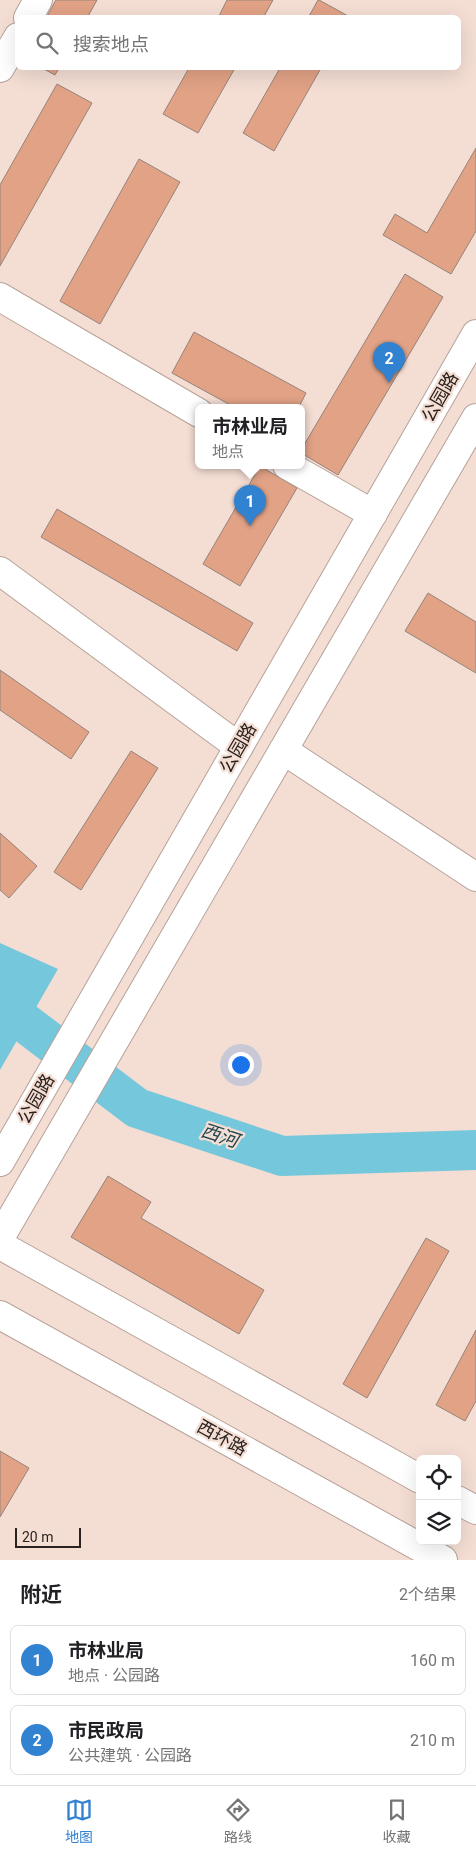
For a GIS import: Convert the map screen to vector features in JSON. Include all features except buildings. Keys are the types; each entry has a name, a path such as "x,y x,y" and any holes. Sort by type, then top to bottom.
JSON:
{"street":[{"path":"30,15 38,0"},
{"path":"0,68 15,41"},
{"path":"0,297 195,411"},
{"name":"公园路","path":"0,1162 476,334"},
{"path":"0,1238 476,418"},
{"path":"294,469 372,514"},
{"path":"0,571 239,747"},
{"path":"284,750 476,877"},
{"path":"0,1245 416,1477"},
{"name":"西环路","path":"0,1315 443,1560"},
{"path":"461,1502 476,1510"}],"water":[{"path":"0,943 58,969 0,1070"}],"waterway":[{"name":"西河","path":"0,1004 137,1108 282,1156 476,1150"}],"place":[{"name":"市民政局","path":"389,383"},
{"name":"市林业局","path":"250,526"}]}
